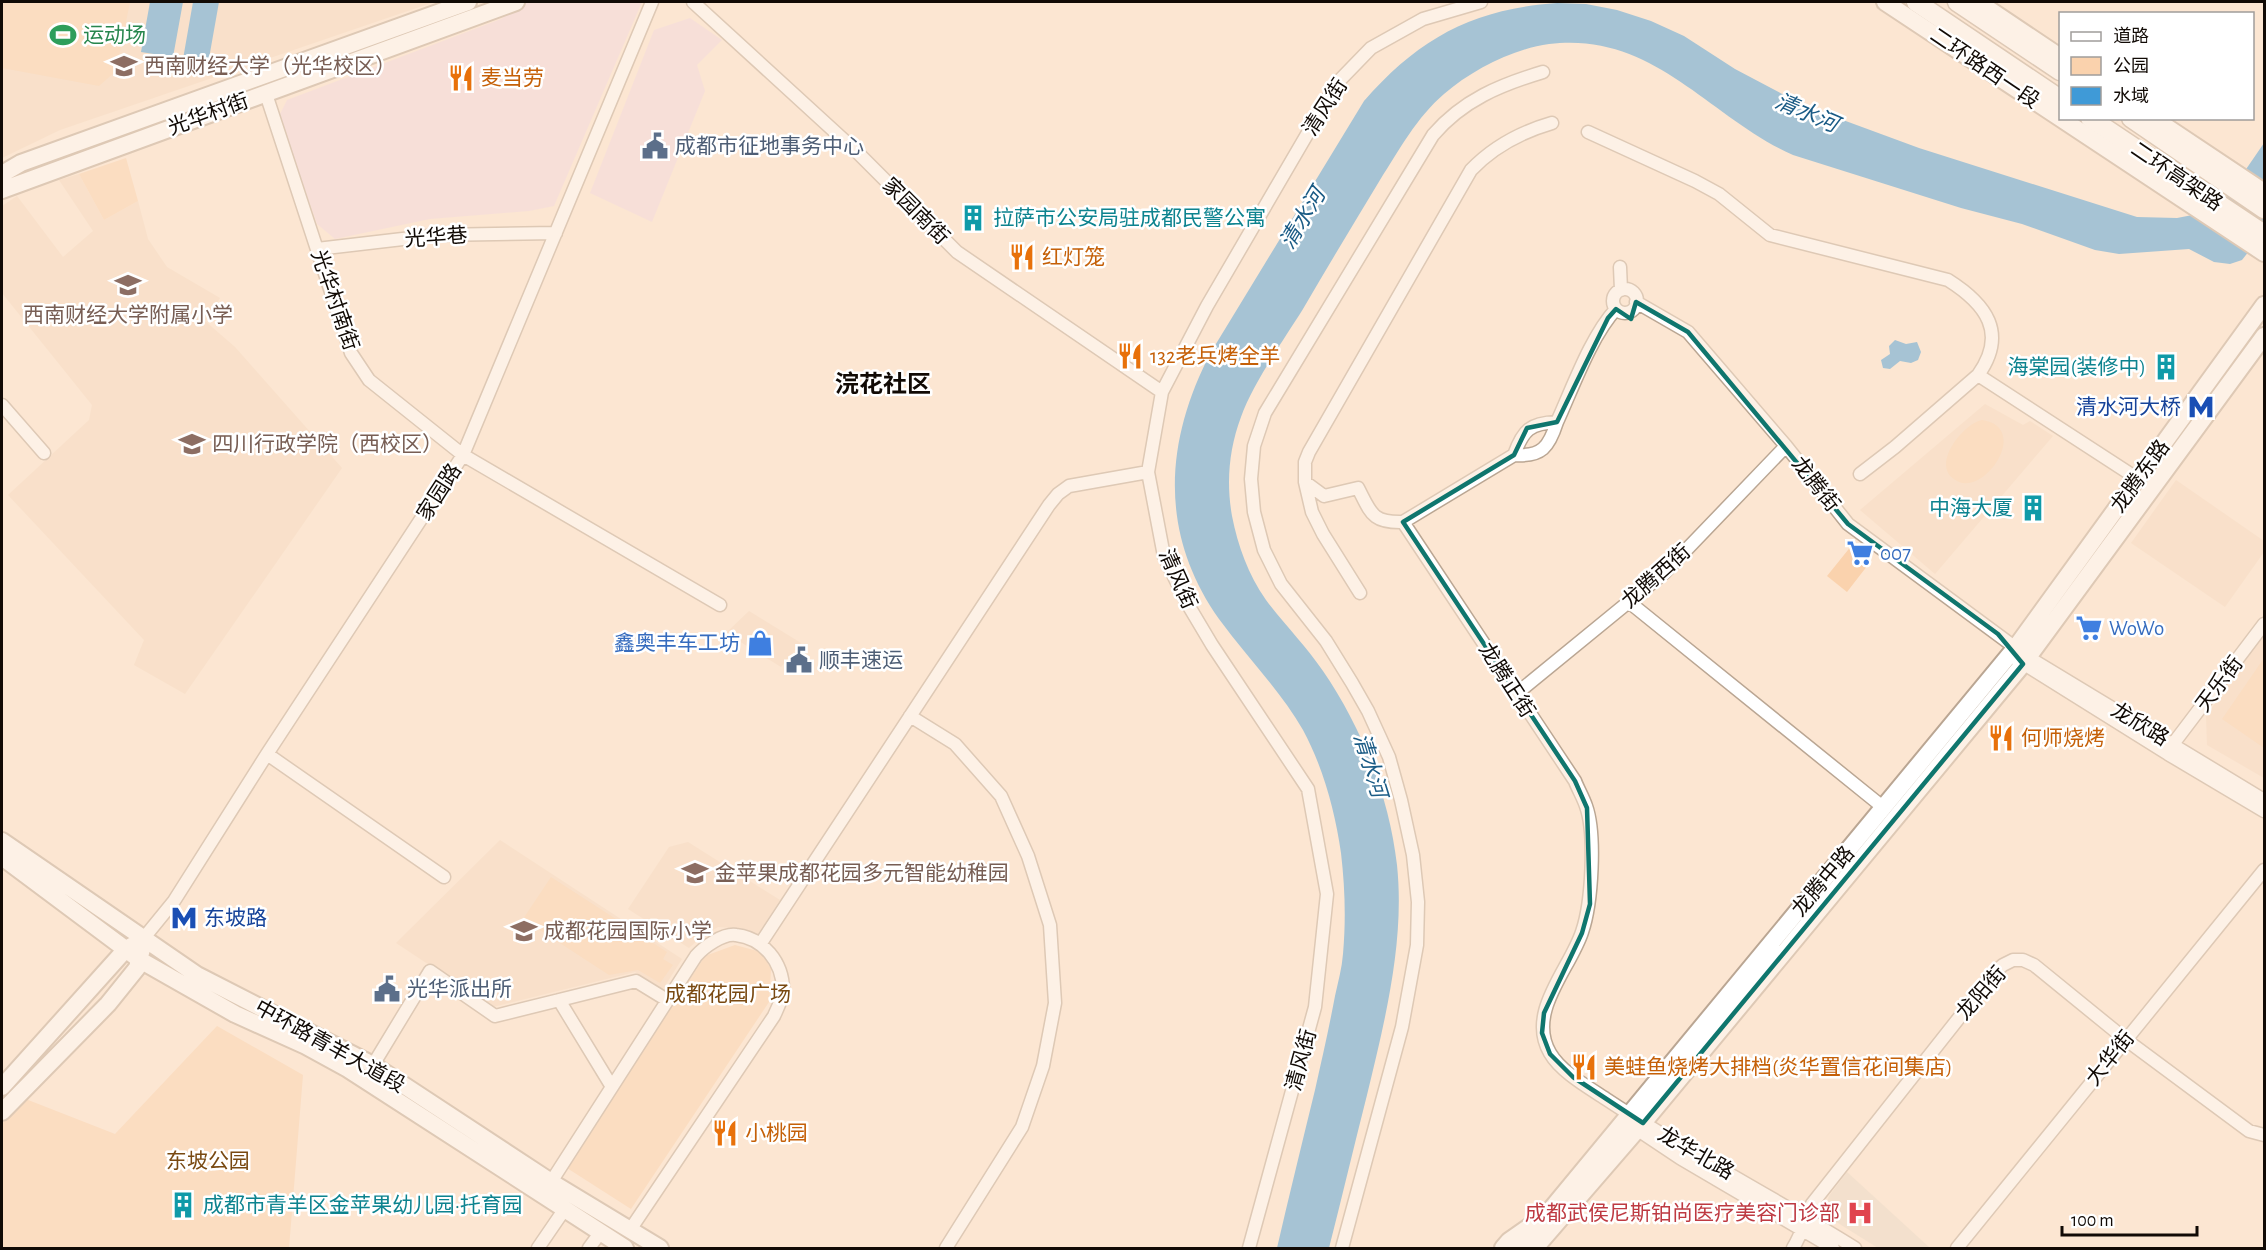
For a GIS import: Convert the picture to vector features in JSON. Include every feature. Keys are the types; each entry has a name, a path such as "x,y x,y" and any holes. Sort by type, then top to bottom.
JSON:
{"highway":[{"path":"1916,2 2059,98"},
{"path":"1957,2 2059,70"},
{"name":"二环高架路","path":"2093,120 2264,246"},
{"name":"二环高架路","path":"2134,120 2265,208"}],"main road":[{"name":"光华村街","path":"2,174 21,163 468,2"},
{"name":"光华村街","path":"2,190 516,2"},
{"name":"二环路西一段","path":"1885,2 2059,117"},
{"path":"1978,2 2059,56"},
{"name":"二环路西一段","path":"2063,120 2189,203 2264,246"},
{"path":"2156,120 2265,192"},
{"name":"龙腾东路","path":"2019,656 2138,479 2265,305"},
{"name":"龙腾东路","path":"2019,656 2265,336"},
{"name":"龙腾中路","path":"1633,1122 1884,808 2019,656"},
{"name":"龙腾中路","path":"1633,1122 2019,656"},
{"name":"中环路青羊大道段","path":"2,841 197,975 373,1065 551,1182 660,1248"},
{"name":"中环路青羊大道段","path":"2,858 141,960 235,1014 306,1046 348,1070 626,1248"},
{"path":"4,1080 126,949 143,939"},
{"path":"2,1112 108,1004 137,968 141,960 143,939"},
{"path":"1519,1248 1572,1193 1633,1122"},
{"path":"1503,1248 1572,1193"},
{"path":"1535,1248 1572,1193"},
{"path":"1548,1248 1572,1193"}],"street":[{"name":"家园路","path":"143,939 174,901 267,754 463,455 652,2"},
{"name":"家园南街","path":"693,2 858,153 957,252 1162,392"},
{"name":"清风街","path":"1249,1248 1315,1007 1327,894 1308,789 1212,645 1187,603 1164,556 1148,472 1162,392 1207,306 1336,83 1371,48 1423,19 1481,2"},
{"path":"1341,1248 1402,1027 1417,945 1418,902 1413,855 1389,757 1368,711 1326,641 1281,584 1264,550 1251,498 1254,446 1266,413 1433,135 1446,119 1482,94 1503,84 1543,72"},
{"name":"光华村南街","path":"266,94 351,353 369,380 463,455 720,605"},
{"path":"1360,593 1312,512 1305,482 1305,462 1315,439 1471,170 1480,160 1507,141 1552,123"},
{"path":"1588,132 1719,194 1770,235 1932,276 1955,285 1977,302 1986,314 1990,325 1992,348 1978,375 1895,447 1860,474"},
{"name":"光华巷","path":"317,249 437,235 556,233"},
{"path":"1616,309 1613,299 1621,290 1620,267"},
{"path":"1616,309 1627,312 1633,309 1636,302 1632,292 1621,290"},
{"name":"龙腾街","path":"1636,302 1688,332 1786,446 1848,524 1998,634 2019,656"},
{"path":"1312,512 1317,501 1324,496 1358,488 1375,517 1382,521 1403,522 1514,455 1529,456 1544,449 1552,437 1598,336 1616,309"},
{"path":"1978,375 2138,479"},
{"path":"2,405 44,453"},
{"path":"1514,455 1527,428 1544,422 1557,422"},
{"name":"龙腾西街","path":"1516,694 1664,573 1786,446"},
{"path":"761,943 1058,494 1069,486 1148,472"},
{"path":"1305,482 1324,496"},
{"name":"龙腾正街","path":"1403,522 1575,781 1587,808 1592,853 1590,904 1582,933 1544,1013 1542,1033 1550,1054 1573,1077 1633,1122"},
{"path":"1629,602 1884,808"},
{"name":"天乐街","path":"2173,744 2265,624"},
{"path":"2019,656 2168,754 2265,811"},
{"name":"龙欣路","path":"2019,656 2173,744 2265,800"},
{"path":"910,716 955,744 1001,796 1028,856 1050,926 1055,1003 1043,1066 1022,1127 946,1248"},
{"path":"267,754 444,878"},
{"name":"大华街","path":"1957,1248 2265,870"},
{"path":"551,1182 667,1000 705,945 734,934 761,943 777,961 783,991 774,1016 630,1230"},
{"name":"龙阳街","path":"1794,1248 1803,1231 1812,1204 2003,965 2013,960 2023,960 2034,965 2125,1040 2249,1131 2265,1135"},
{"path":"373,1065 430,971 495,1016 636,981 667,1000"},
{"path":"559,1000 612,1087"},
{"name":"龙华北路","path":"1633,1122 1806,1217 1855,1248"},
{"name":"龙华北路","path":"1633,1122 1833,1248"},
{"path":"538,1248 564,1210"},
{"path":"589,1248 600,1233"}],"highlighted area":[{"path":"1636,302 1688,332 1848,524 1998,634 2023,664 1643,1123 1573,1077 1550,1054 1542,1033 1544,1013 1582,933 1590,904 1587,808 1575,781 1403,522 1514,455 1527,428 1557,422 1608,318 1616,309 1631,319"}],"shaded area":[{"name":"西南财经大学（光华校区）","path":"2,2 434,2 60,130 2,158"},
{"path":"527,2 642,2 554,206 529,211 430,219 335,239 317,224 279,116 287,100 501,19"},
{"path":"690,18 722,40 697,65 705,91 652,222 590,193 654,30"},
{"name":"四川行政学院（西校区）","path":"79,174 104,220 138,201 148,239 167,267 220,298 205,321 235,347 342,468 185,694 134,665 144,640 8,495 89,420 92,405 2,293 2,206 17,196 63,257 93,231 59,180"},
{"path":"1985,404 2023,425 2030,421 2053,436 1935,574 1860,510"},
{"path":"2176,480 2264,541 2264,552 2225,607 2131,543"},
{"path":"749,611 801,643 781,667 726,633"},
{"path":"2264,634 2264,778 2207,745 2206,716"},
{"name":"成都花园国际小学","path":"500,840 682,959 663,989 635,972 493,1007 396,943"},
{"name":"金苹果成都花园多元智能幼稚园","path":"688,842 780,900 757,936 733,928 718,927 701,937 689,948 628,909 669,847"},
{"name":"成都武侯尼斯铂尚医疗美容门诊部","path":"1847,1172 1930,1248 1878,1248 1830,1218 1825,1209 1829,1196"}],"green space":[{"name":"运动场","path":"2,2 130,2 116,71 99,86 2,68"},
{"path":"126,158 138,201 104,220 79,174"},
{"path":"1982,420 1996,425 2003,434 2003,446 1999,458 1981,478 1970,483 1959,482 1950,476 1946,467 1947,458 1957,438 1974,423"},
{"path":"1852,545 1871,561 1847,592 1827,576"},
{"path":"2264,658 2264,748 2222,719"},
{"path":"551,877 667,952 663,959 673,965 660,983 638,970 609,975 523,919"},
{"name":"成都花园广场","path":"735,945 761,952 771,969 769,1002 631,1209 567,1168 705,956"},
{"name":"东坡公园","path":"217,1026 303,1075 289,1248 2,1248 2,1124 23,1098 115,1134"}],"water":[{"path":"150,2 183,2 173,57 141,52"},
{"path":"193,2 219,2 208,64 183,59"},
{"name":"清水河","path":"1557,3 1586,4 1617,10 1651,21 1684,36 1735,69 1805,106 1919,148 2137,217 2177,218 2208,212 2227,197 2264,143 2264,232 2242,260 2230,264 2214,262 2189,249 2119,254 2095,250 2022,224 1961,208 1793,155 1762,139 1650,63 1619,51 1586,43 1549,44 1507,56 1467,77 1434,103 1401,146 1261,376 1246,404 1231,453 1230,503 1234,527 1244,560 1266,600 1323,671 1361,739 1372,763 1388,814 1397,865 1399,894 1396,952 1387,1010 1329,1248 1277,1248 1342,964 1345,916 1341,853 1327,790 1317,759 1303,730 1273,687 1219,619 1200,587 1186,554 1178,521 1175,487 1177,454 1184,420 1195,386 1211,352 1364,101 1406,60 1427,44 1450,31 1499,12"},
{"path":"1895,340 1906,344 1917,342 1921,352 1918,360 1911,363 1900,361 1890,369 1883,368 1881,360 1890,354 1889,346"}],"place":[{"name":"运动场","path":"63,35"},
{"name":"西南财经大学（光华校区）","path":"124,66"},
{"name":"麦当劳","path":"461,78"},
{"name":"成都市征地事务中心","path":"655,146"},
{"name":"拉萨市公安局驻成都民警公寓","path":"973,218"},
{"name":"红灯笼","path":"1022,257"},
{"name":"西南财经大学附属小学","path":"128,285"},
{"name":"132老兵烤全羊","path":"1130,356"},
{"name":"海棠园(装修中)","path":"2166,367"},
{"name":"清水河大桥","path":"2201,407"},
{"name":"四川行政学院（西校区）","path":"192,444"},
{"name":"中海大厦","path":"2033,508"},
{"name":"007","path":"1860,553"},
{"name":"WoWo","path":"2089,628"},
{"name":"鑫奥丰车工坊","path":"760,643"},
{"name":"顺丰速运","path":"799,660"},
{"name":"何师烧烤","path":"2001,738"},
{"name":"金苹果成都花园多元智能幼稚园","path":"695,873"},
{"name":"东坡路","path":"184,918"},
{"name":"成都花园国际小学","path":"524,931"},
{"name":"光华派出所","path":"387,989"},
{"name":"美蛙鱼烧烤大排档(炎华置信花间集店)","path":"1584,1067"},
{"name":"小桃园","path":"725,1133"},
{"name":"成都市青羊区金苹果幼儿园·托育园","path":"183,1205"},
{"name":"成都武侯尼斯铂尚医疗美容门诊部","path":"1860,1213"}],"district":[{"name":"浣花社区","path":"883,384"}]}
